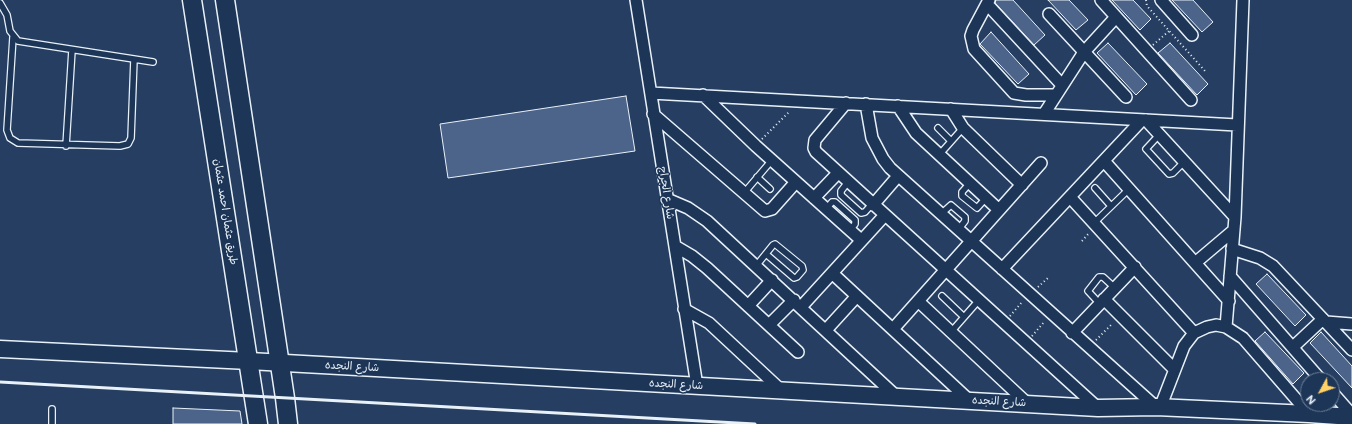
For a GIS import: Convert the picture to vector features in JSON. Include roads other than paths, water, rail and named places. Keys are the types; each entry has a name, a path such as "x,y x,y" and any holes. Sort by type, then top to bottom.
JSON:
{"main road":[{"name":"طريق عثمان احمد عثمان","path":"192,0 258,424"},
{"path":"224,0 288,424"}],"street":[{"name":"شارع الجراج","path":"636,0 697,386"},
{"path":"1101,0 1191,100"},
{"path":"1161,0 1192,35"},
{"path":"1226,327 1235,217 1237,125 1243,0"},
{"path":"1055,95 1020,95 1014,93 974,48 971,36 988,2 1062,86"},
{"path":"1049,14 1126,97"},
{"path":"1044,114 1084,52 1116,17"},
{"path":"651,92 1237,125"},
{"path":"703,95 756,146 861,240"},
{"path":"846,103 815,140 814,144 816,152 1098,408"},
{"path":"866,104 872,138 883,159 898,176 1088,348 1158,408 1184,346 1194,333 1216,325 1226,327 1243,338 1309,414"},
{"path":"898,106 916,133 999,210"},
{"path":"951,109 963,128 1022,185"},
{"path":"654,114 762,209 769,211 796,182"},
{"path":"1144,120 1235,217"},
{"path":"1002,270 1144,120"},
{"path":"1104,161 1228,300"},
{"path":"893,329 1041,164"},
{"path":"814,198 838,173"},
{"path":"873,204 898,176"},
{"path":"1070,197 1194,333"},
{"path":"667,199 698,214 772,280 897,397"},
{"path":"769,325 832,273 884,215"},
{"path":"1195,263 1234,230"},
{"path":"675,246 700,262 798,352"},
{"path":"1232,249 1260,258 1273,266 1352,350"},
{"path":"1072,333 1135,267"},
{"path":"832,273 970,401"},
{"path":"1230,276 1315,372"},
{"path":"748,306 772,280"},
{"path":"826,330 857,296"},
{"path":"918,301 1028,404"},
{"path":"1102,301 1120,315 1174,369"},
{"path":"684,309 709,323 781,390"},
{"path":"1292,347 1325,321 1352,324"},
{"name":"شارع النجده","path":"0,349 249,361 1098,408 1158,408 1352,416"},
{"path":"1340,402 1352,416"}],"lane":[{"path":"0,3 7,15 10,31 13,37 8,134 13,142 66,146 124,146 130,141 134,59"},
{"path":"13,37 25,43 153,62"},
{"path":"66,146 72,50"},
{"path":"938,128 951,141"},
{"path":"939,155 963,128"},
{"path":"1159,135 1146,149 1169,174 1173,173 1184,162"},
{"path":"744,193 772,160"},
{"path":"757,177 770,189"},
{"path":"1095,188 1111,206"},
{"path":"1094,223 1129,189"},
{"path":"756,266 773,245 776,244 802,266 803,270 797,277 794,278 766,254"},
{"path":"1102,301 1088,291 1099,277 1103,277 1115,288"},
{"path":"942,296 964,317"},
{"path":"951,332 979,300"},
{"path":"52,409 52,424"}],"railway":[{"path":"0,382 755,424"}]}
